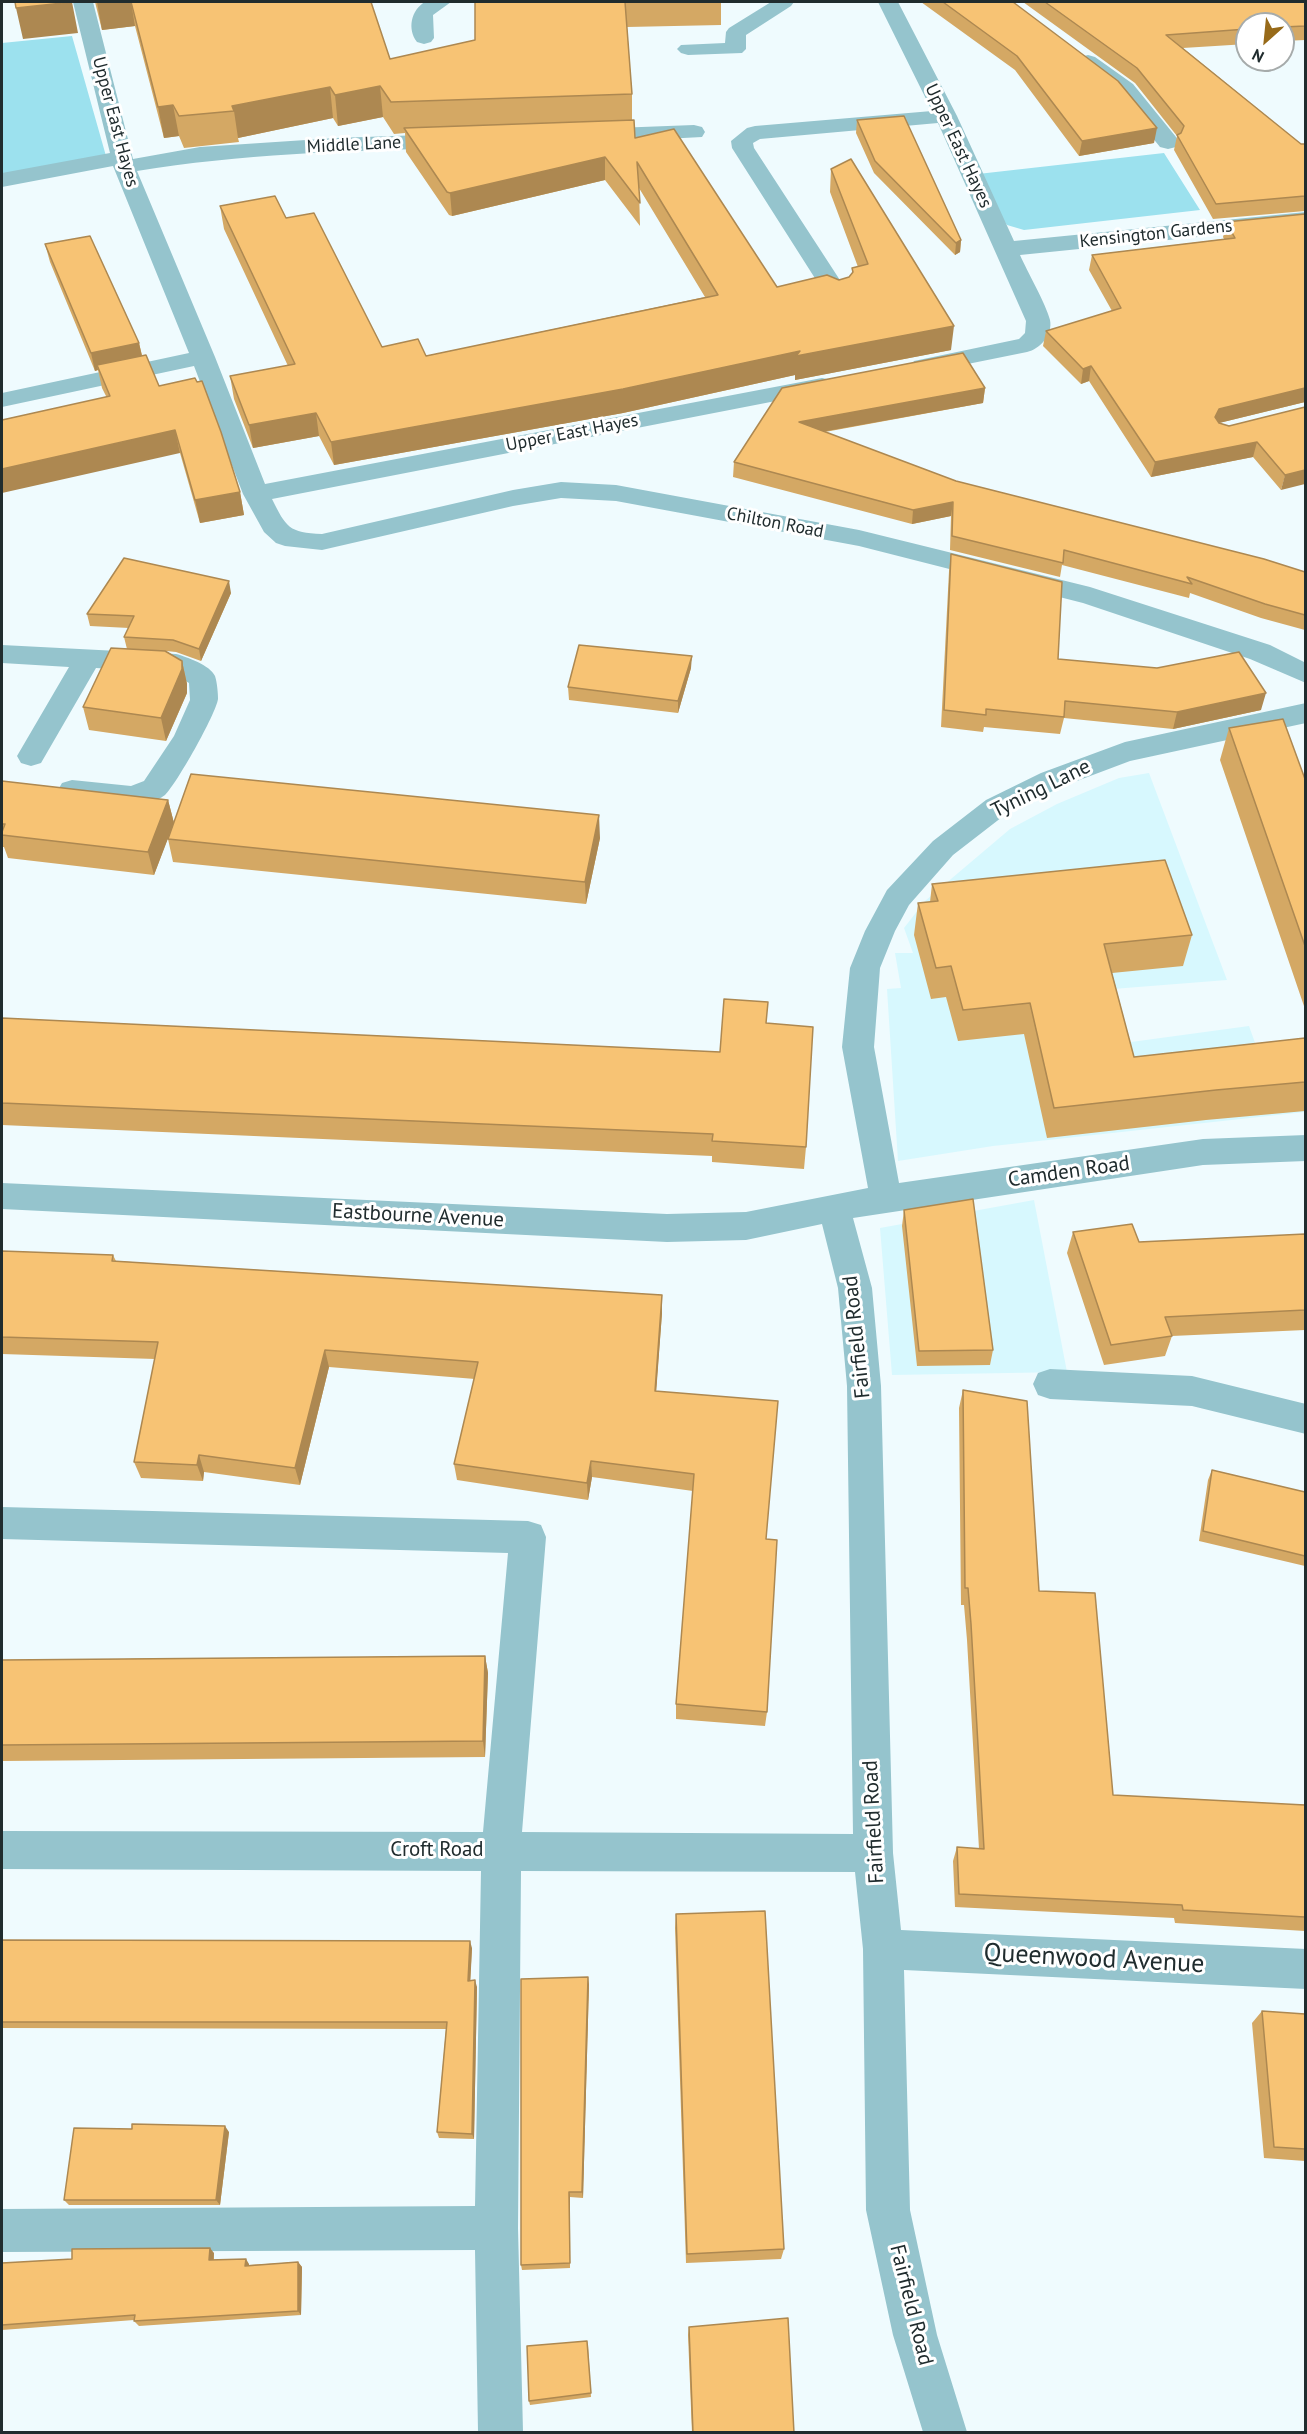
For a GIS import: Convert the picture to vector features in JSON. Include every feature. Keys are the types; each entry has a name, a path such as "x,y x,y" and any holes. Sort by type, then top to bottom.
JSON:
{"street":[{"name":"Upper East Hayes","path":"83,2 123,162 256,494 845,381"},
{"path":"424,38 421,17 426,9 441,2"},
{"path":"688,49 735,49 736,32 784,2"},
{"name":"Upper East Hayes","path":"888,2 946,116 1038,321 1037,334 1027,345 904,369"},
{"path":"1070,48 1125,88 1168,142"},
{"path":"837,294 741,144 745,137 755,133 946,116"},
{"path":"563,137 694,132"},
{"name":"Middle Lane","path":"2,180 123,162 200,154 336,145 468,140"},
{"name":"Kensington Gardens","path":"1006,249 1305,219"},
{"path":"2,400 203,357"},
{"name":"Chilton Road","path":"256,494 276,531 294,542 321,542 522,496 561,490 616,493 859,538 1090,596 1260,652 1305,674"},
{"path":"2,654 176,663 202,678 204,700 187,739 154,788 132,796 43,787"},
{"path":"31,756 88,658"},
{"name":"Tyning Lane","path":"886,1198 858,1047 865,968 880,931 898,898 943,848 996,807 1052,780 1125,752 1258,726 1305,713"},
{"name":"Camden Road","path":"834,1208 886,1198 1203,1152 1305,1148"},
{"name":"Eastbourne Avenue","path":"2,1196 667,1228 746,1226 834,1208"},
{"name":"Fairfield Road","path":"834,1208 855,1288 864,1386 873,1852 883,1949 888,2210 915,2335 945,2433"},
{"path":"1050,1384 1192,1391 1305,1419"},
{"path":"2,1523 528,1537 501,1850 496,2228 501,2433"},
{"name":"Croft Road","path":"2,1850 873,1852"},
{"name":"Queenwood Avenue","path":"883,1949 1305,1969"},
{"path":"2,2231 496,2228"}],"shaded area":[{"path":"72,36 106,156 2,174 2,43"},
{"path":"1164,153 1200,210 1024,230 1007,225 978,174"},
{"path":"1149,773 1227,980 1062,993 1109,1045 1249,1026 1269,1082 1305,1087 1305,1112 993,1146 898,1161 887,989 901,988 895,953 913,953 904,928 925,901 1010,829 1057,804 1119,778"},
{"path":"1034,1200 1067,1372 892,1375 880,1228"}],"building":[{"path":"15,2 72,2 16,8"},
{"path":"131,2 371,2 390,59 475,40 475,2 625,2 632,94 391,102 380,86 335,95 330,87 232,106 234,111 179,116 173,105 158,107"},
{"path":"943,2 1013,2 1118,81 1157,128 1082,141 1017,56"},
{"path":"1045,2 1305,2 1305,26 1295,26 1295,12 1235,12 1235,30 1166,35 1301,144 1305,144 1305,196 1216,204 1177,135 1181,133 1184,126 1137,68"},
{"path":"904,116 961,240 956,243 875,161 857,120"},
{"path":"634,120 635,138 674,129 777,287 827,275 839,280 849,277 853,272 852,268 868,264 831,169 851,159 954,326 796,356 800,351 623,389 331,442 316,413 249,425 230,376 295,364 220,206 275,196 286,218 314,213 382,347 418,339 426,356 718,295 637,162 640,203 605,157 450,193 447,192 404,128"},
{"path":"1305,214 1305,388 1219,409 1215,417 1219,423 1229,426 1305,407 1305,470 1285,475 1257,442 1155,462 1091,366 1083,369 1046,331 1121,308 1092,255 1235,238 1226,222"},
{"path":"90,236 139,343 91,353 45,244"},
{"path":"963,353 985,388 799,422 956,481 1264,559 1305,572 1305,615 1187,577 1192,584 1064,550 1063,563 952,536 953,502 913,510 734,462 782,388"},
{"path":"146,355 159,386 195,378 197,382 202,381 240,492 195,500 175,430 2,469 2,420 110,396 97,365"},
{"path":"951,554 1062,582 1058,659 1157,668 1239,652 1266,693 1177,712 1065,701 1064,717 986,709 986,715 944,710"},
{"path":"124,558 229,581 199,649 173,640 124,637 134,616 87,614"},
{"path":"579,645 692,656 678,701 568,687"},
{"path":"111,648 165,651 182,661 182,669 161,718 83,707"},
{"path":"1283,719 1305,779 1305,946 1229,728"},
{"path":"191,774 599,815 585,882 168,839"},
{"path":"2,781 168,800 148,852 2,835 5,824 2,824"},
{"path":"1165,860 1192,935 1104,944 1134,1057 1305,1038 1305,1082 1054,1108 1030,1003 963,1010 951,966 936,968 918,903 938,901 932,884"},
{"path":"724,999 768,1002 766,1023 813,1027 806,1147 712,1141 713,1134 2,1103 2,1018 720,1052"},
{"path":"973,1199 993,1350 919,1351 904,1210"},
{"path":"1132,1224 1139,1242 1305,1234 1305,1310 1165,1317 1172,1336 1111,1345 1073,1232"},
{"path":"2,1251 113,1255 112,1261 662,1295 655,1391 778,1401 766,1539 777,1540 767,1712 676,1704 694,1474 591,1461 587,1483 454,1464 478,1362 325,1350 295,1468 199,1455 197,1465 134,1462 158,1342 2,1337"},
{"path":"963,1390 1027,1401 1039,1591 1095,1593 1113,1795 1305,1805 1305,1917 1183,1910 1182,1905 959,1894 957,1847 984,1849 971,1624 968,1588 965,1588"},
{"path":"1212,1470 1305,1492 1305,1556 1203,1531"},
{"path":"485,1656 483,1741 2,1745 2,1660"},
{"path":"765,1911 784,2249 687,2254 676,1914"},
{"path":"2,1940 470,1941 468,1981 475,1980 472,2134 437,2132 447,2022 2,2022"},
{"path":"588,1977 582,2192 569,2192 570,2263 521,2265 521,1979"},
{"path":"1262,2011 1305,2014 1305,2149 1274,2147"},
{"path":"132,2124 225,2126 216,2200 64,2200 74,2128 132,2129"},
{"path":"210,2248 209,2260 246,2259 245,2266 298,2262 298,2311 134,2321 135,2315 2,2325 2,2263 72,2259 72,2249"},
{"path":"788,2318 794,2433 693,2433 689,2327"},
{"path":"587,2341 591,2393 529,2401 527,2346"}]}
